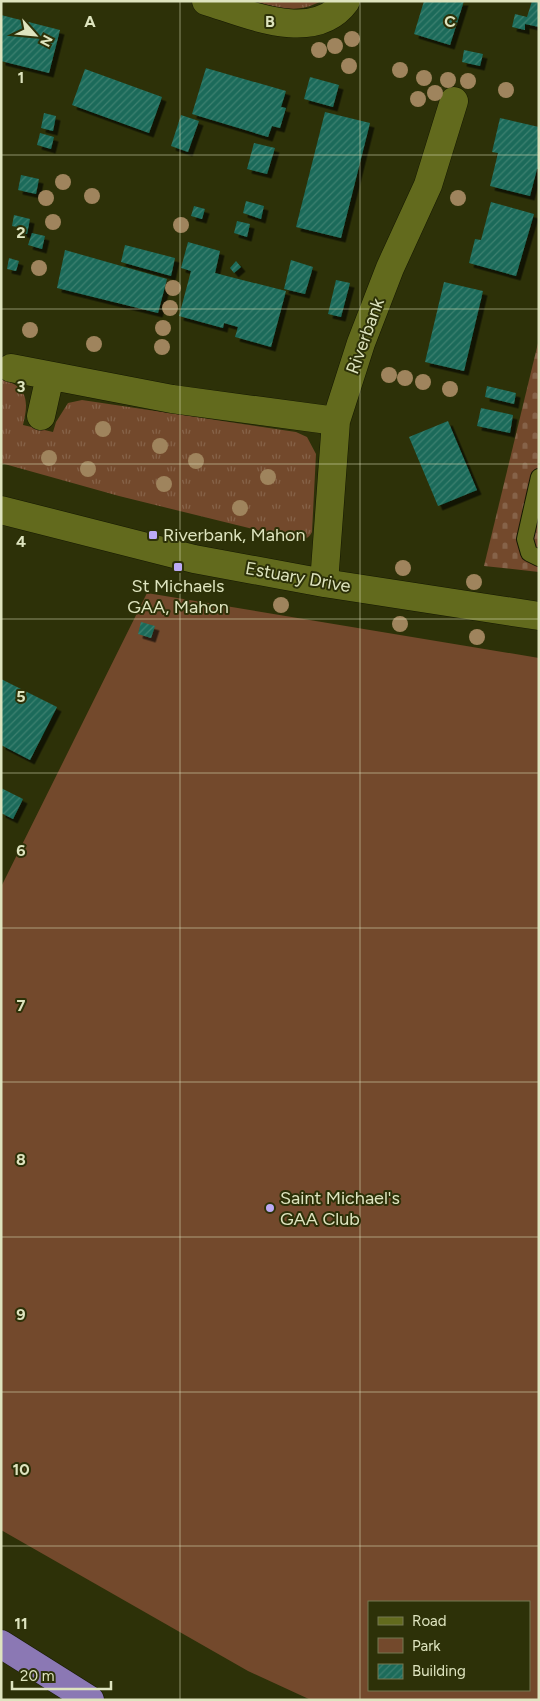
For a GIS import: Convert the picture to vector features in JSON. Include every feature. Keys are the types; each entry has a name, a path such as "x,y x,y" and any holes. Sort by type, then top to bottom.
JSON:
{"highway":[{"path":"1,1644 90,1700"}],"street":[{"path":"206,1 285,24 303,25 327,17 346,1"},
{"name":"Riverbank","path":"324,582 336,421 361,342 390,268 428,185 454,101"},
{"path":"11,368 172,399 336,421"},
{"path":"41,416 50,376"},
{"name":"Estuary Drive","path":"1,510 194,559 324,582 539,616"}],"lane":[{"path":"539,477 525,539 529,553 539,558"}],"green space":[{"path":"254,1 321,1 296,9 280,8"},
{"path":"539,339 539,572 484,566"},
{"path":"1,379 17,386 24,396 26,409 23,425 53,432 56,422 68,403 82,400 296,432 307,437 316,454 312,532 305,539 289,538 119,496 1,463"},
{"name":"Saint Michael's GAA Club","path":"147,593 539,658 539,1700 311,1700 248,1671 1,1530 1,887"}],"building":[{"path":"424,1 464,1 450,45 414,34"},
{"path":"532,1 539,1 539,27 525,24 525,30 512,27 515,14 527,17"},
{"path":"1,15 60,30 49,73 1,61"},
{"path":"464,50 483,54 480,66 462,62"},
{"path":"206,68 286,91 281,107 286,108 280,128 272,126 268,137 192,114"},
{"path":"85,69 162,97 149,133 72,105"},
{"path":"310,77 339,85 333,107 304,99"},
{"path":"325,112 370,123 341,238 296,227"},
{"path":"44,113 56,116 53,131 41,128"},
{"path":"181,115 199,121 188,152 171,146"},
{"path":"500,118 539,127 539,169 537,169 530,196 490,186 498,153 492,152"},
{"path":"40,133 54,137 51,149 37,145"},
{"path":"254,143 275,148 267,174 247,169"},
{"path":"21,175 39,179 36,194 18,190"},
{"path":"246,201 264,206 261,219 243,213"},
{"path":"491,202 534,214 516,276 469,263 475,239 481,240"},
{"path":"194,206 205,209 202,219 191,216"},
{"path":"14,215 30,219 27,234 16,231 17,227 12,226"},
{"path":"237,221 250,224 247,237 234,233"},
{"path":"32,233 45,236 42,249 28,245"},
{"path":"188,242 220,251 215,273 286,291 271,347 235,337 238,327 224,323 223,328 179,316 191,271 181,268"},
{"path":"125,245 175,258 171,276 121,262"},
{"path":"65,250 167,279 158,313 57,288"},
{"path":"9,258 19,261 16,271 7,269"},
{"path":"291,260 313,267 305,294 284,289"},
{"path":"236,261 241,267 234,273 230,268"},
{"path":"336,280 350,283 341,317 328,314"},
{"path":"444,282 483,291 464,371 425,362"},
{"path":"487,386 516,393 514,404 485,397"},
{"path":"481,408 513,415 510,433 477,426"},
{"path":"448,421 477,490 438,506 409,437"},
{"path":"141,622 155,626 151,638 138,634"},
{"path":"1,679 57,707 30,760 1,745"},
{"path":"1,788 23,799 13,819 1,813"}],"place":[{"name":"Riverbank, Mahon","path":"153,535"},
{"name":"St Michaels GAA, Mahon","path":"178,567"},
{"name":"Saint Michael's GAA Club","path":"270,1208"}]}
